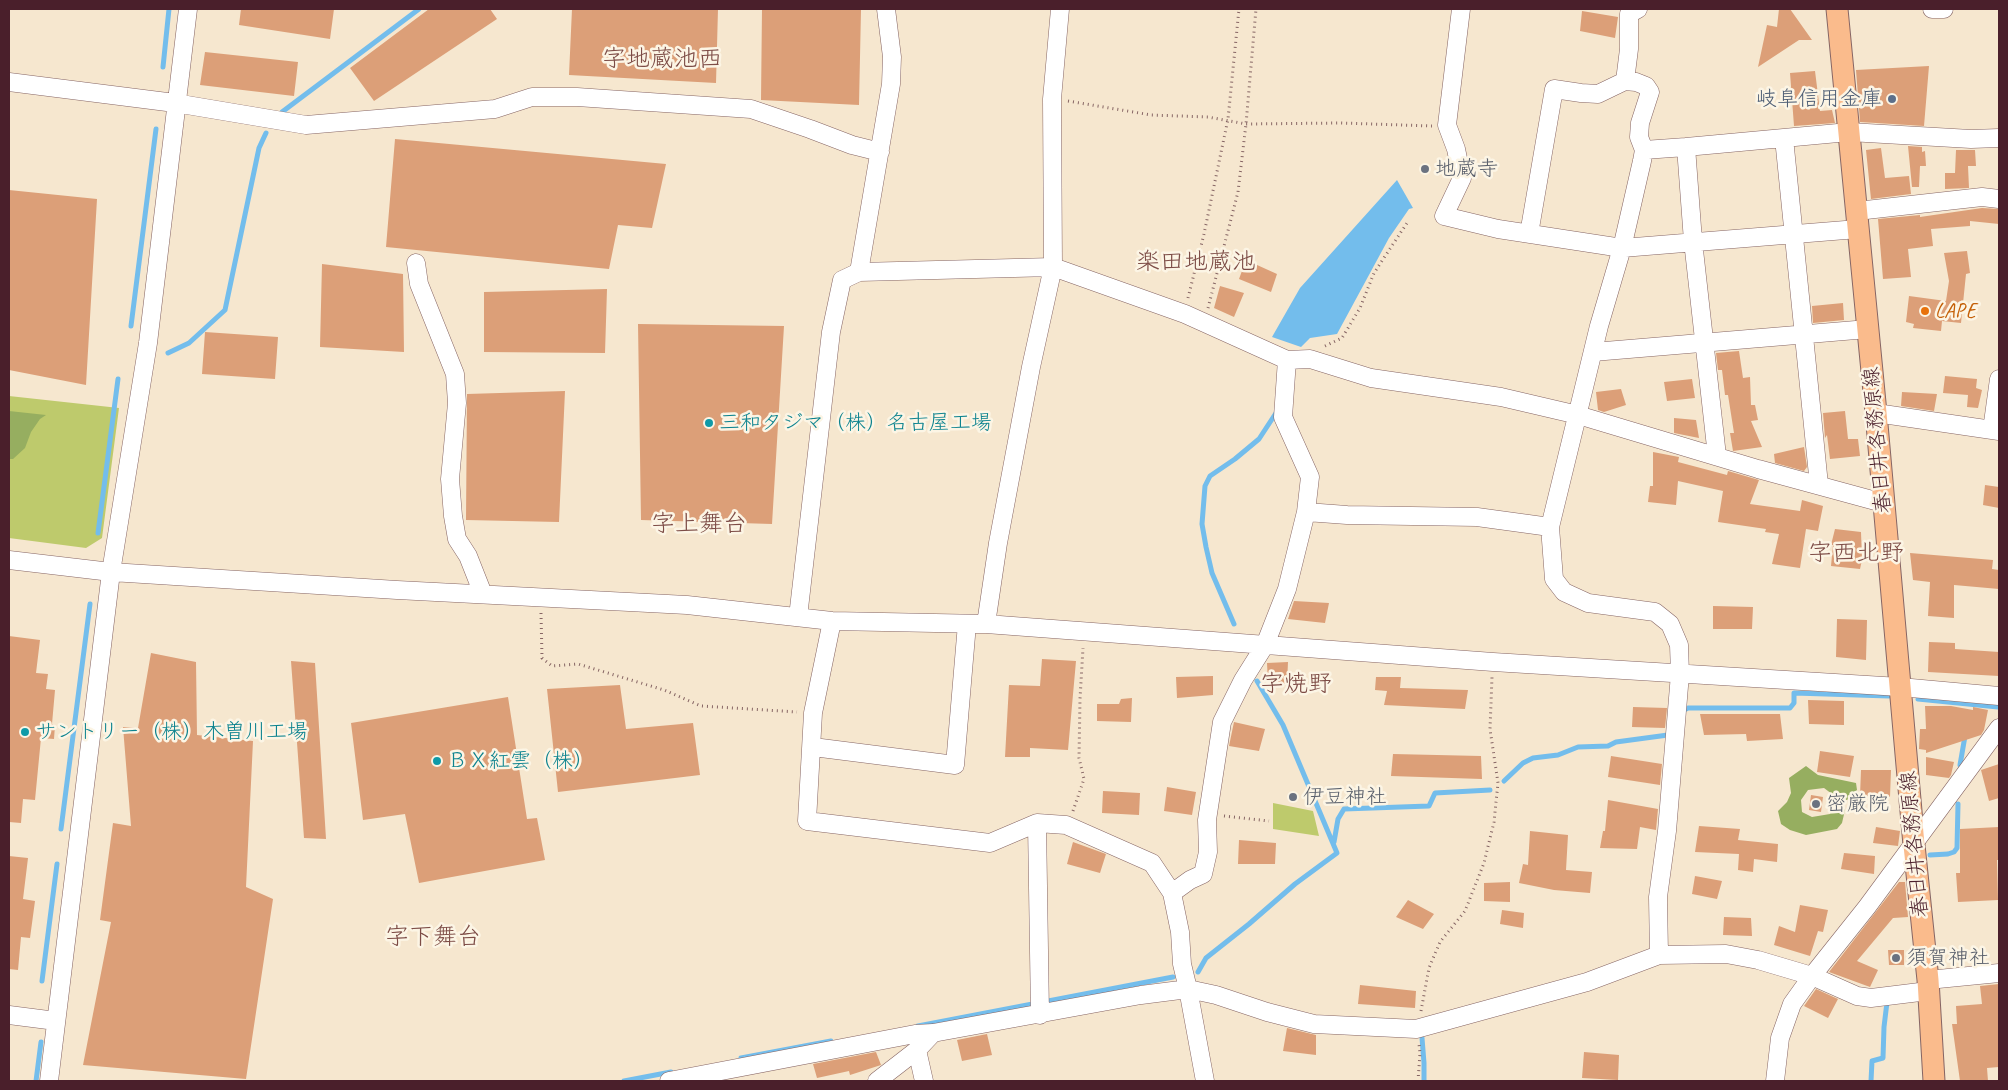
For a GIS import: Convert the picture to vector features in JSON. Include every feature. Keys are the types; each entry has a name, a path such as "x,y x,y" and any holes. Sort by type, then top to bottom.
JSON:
{"main road":[{"name":"春日井各務原線","path":"1836,9 1876,413 1928,986 1934,1081"}],"street":[{"path":"49,1081 111,572 148,343 175,103 188,9"},
{"path":"859,272 891,84 892,57 886,9"},
{"path":"986,624 998,543 1031,367 1053,267 1052,99 1060,9"},
{"path":"1461,9 1447,125 1456,149 1462,178 1444,216 1498,229 1622,248 1794,234 1857,220 1982,197 1999,199"},
{"path":"1630,81 1629,14 1638,9"},
{"path":"1932,9 1944,9"},
{"path":"1529,234 1554,89 1593,95 1630,81 1646,86 1650,92 1640,123 1639,137 1644,150 1622,248 1593,352 1550,527 1554,579 1564,592 1588,603 1655,612 1670,624 1679,645 1680,674 1667,831 1658,897 1659,955"},
{"path":"9,82 175,103 306,125 495,109 532,97 751,109 852,145 880,152"},
{"path":"1644,150 1849,132 1971,139 1999,138"},
{"path":"1784,138 1819,485"},
{"path":"1686,147 1693,241 1706,343 1717,456"},
{"path":"416,263 419,284 455,374 457,403 450,479 453,516 457,539 468,556 483,594"},
{"path":"798,617 831,332 842,280 859,272 1053,267 1185,314 1287,360 1310,359 1371,378 1501,397 1578,415 1883,503"},
{"path":"1593,352 1868,329"},
{"path":"1172,893 1204,874 1208,852 1208,814 1222,722 1243,680 1265,645 1287,588 1306,512 1310,477 1283,417 1287,360"},
{"path":"1876,413 1996,430 1999,379"},
{"path":"1306,512 1348,515 1477,517 1550,527"},
{"path":"9,560 111,572 688,605 832,620 986,624 1493,662 1900,687 1999,696"},
{"path":"832,620 813,713 813,747 807,821 990,843 1037,823 1066,825 1152,863 1172,893 1180,932 1182,964 1205,1081"},
{"path":"813,747 955,765 967,624"},
{"path":"1775,1081 1780,1038 1792,1004 1867,907 1999,728"},
{"path":"1037,823 1040,1015"},
{"path":"669,1081 915,1034 933,1033 1040,1015 1141,995 1188,989 1216,995 1314,1024 1416,1028 1587,982 1659,955 1726,954 1758,960 1812,976 1858,996 1872,998 1999,973"},
{"path":"9,1015 56,1021"},
{"path":"877,1081 917,1050 933,1033"},
{"path":"917,1050 924,1081"}],"path":[{"path":"1185,314 1228,119 1239,9"},
{"path":"1204,323 1238,192 1256,9"},
{"path":"1052,99 1151,115 1208,116 1246,124 1447,125"},
{"path":"1310,359 1325,346 1342,338 1360,308 1374,273 1407,223"},
{"path":"541,597 542,658 552,666 578,664 664,690 701,706 813,713"},
{"path":"1066,825 1071,818 1084,779 1079,758 1080,699 1085,632"},
{"path":"1418,1081 1420,1053 1416,1028 1429,968 1440,942 1465,911 1484,863 1494,822 1498,783 1490,729 1493,662"},
{"path":"1208,814 1269,821"}],"green space":[{"path":"9,396 119,408 102,538 86,548 9,538"},
{"path":"9,411 46,415 40,419 31,432 25,448 13,459 9,459"},
{"path":"1806,766 1818,775 1856,783 1857,790 1847,800 1836,797 1824,788 1808,790 1801,800 1802,812 1812,817 1830,814 1839,803 1845,810 1842,823 1837,829 1806,835 1790,830 1781,824 1778,811 1787,802 1791,793 1789,778"},
{"path":"1273,803 1313,811 1319,836 1273,829"}],"water":[{"path":"1397,180 1413,208 1409,209 1389,238 1337,334 1310,338 1301,347 1272,337 1300,288"}],"building":[{"path":"241,9 334,9 330,39 239,25"},
{"path":"429,9 490,9 497,19 374,101 350,68"},
{"path":"572,9 718,9 716,83 569,75"},
{"path":"762,9 861,9 859,105 761,100"},
{"path":"1779,9 1790,9 1812,40 1799,40 1758,67 1767,25 1777,27"},
{"path":"1582,11 1618,17 1615,38 1580,31"},
{"path":"205,52 298,62 294,96 200,85"},
{"name":"岐阜信用金庫","path":"1929,66 1924,126 1860,122 1856,70"},
{"path":"1815,71 1820,111 1832,110 1835,123 1794,126 1790,73"},
{"path":"395,139 666,164 652,228 618,225 609,269 386,247"},
{"path":"1908,146 1922,147 1922,152 1925,151 1926,166 1920,166 1919,187 1912,187"},
{"path":"1881,148 1885,178 1909,176 1911,194 1871,199 1866,150"},
{"path":"1956,150 1975,150 1976,166 1968,166 1969,188 1945,189 1945,173 1955,173"},
{"path":"9,190 97,199 86,385 9,370"},
{"path":"1982,208 1999,209 1999,224 1970,221 1970,226 1931,229 1933,246 1908,249 1911,277 1883,279 1878,219 1920,215 1920,217"},
{"path":"1967,251 1970,273 1966,274 1961,323 1942,321 1941,331 1913,328 1914,324 1906,322 1909,296 1946,301 1949,281 1944,253"},
{"path":"1246,260 1277,274 1271,292 1239,279"},
{"path":"322,264 403,274 404,352 320,347"},
{"path":"1220,286 1244,293 1234,317 1214,308"},
{"path":"607,289 605,353 484,352 484,292"},
{"path":"1843,303 1844,320 1813,323 1812,306"},
{"name":"三和タジマ（株）名古屋工場","path":"638,324 784,326 772,524 641,520"},
{"path":"205,332 278,337 275,379 202,374"},
{"path":"1739,351 1743,378 1750,377 1751,405 1755,405 1758,420 1751,421 1762,447 1733,451 1730,433 1734,433 1728,395 1725,395 1722,370 1718,370 1716,353"},
{"path":"1945,376 1977,379 1976,388 1982,390 1978,408 1967,407 1968,395 1943,393"},
{"path":"1692,379 1695,398 1667,401 1664,382"},
{"path":"1621,389 1626,405 1604,412 1598,410 1596,392"},
{"path":"565,391 559,522 466,520 467,394"},
{"path":"1902,392 1937,394 1934,411 1901,406"},
{"path":"1845,411 1848,439 1858,439 1860,456 1830,459 1827,435 1825,438 1823,413"},
{"path":"1674,418 1696,420 1699,438 1674,433"},
{"path":"1804,447 1807,467 1804,471 1775,463 1774,454"},
{"path":"1653,452 1679,457 1678,462 1727,475 1728,471 1759,480 1750,504 1800,511 1802,500 1823,506 1818,531 1806,529 1800,568 1772,564 1779,534 1765,532 1766,529 1718,522 1723,491 1678,481 1676,505 1648,502 1650,486 1653,486"},
{"path":"1985,485 1999,487 1999,508 1983,505"},
{"path":"1835,529 1861,532 1862,560 1860,569 1831,566 1833,545 1831,545"},
{"path":"1910,553 1993,560 1992,569 1999,570 1999,589 1954,585 1954,618 1928,616 1930,582 1913,580"},
{"path":"1294,601 1329,603 1325,623 1288,619"},
{"path":"1713,606 1753,607 1752,629 1713,629"},
{"path":"1837,619 1867,620 1866,660 1836,657"},
{"name":"サントリー（株）木曽川工場","path":"9,636 40,640 36,673 48,674 46,689 55,690 52,724 55,725 54,739 41,738 35,800 23,799 21,823 9,822"},
{"path":"1929,642 1955,643 1955,649 1999,652 1999,676 1928,672"},
{"path":"151,653 196,662 197,735 253,741 246,887 273,899 246,1079 83,1065 111,922 100,920 113,823 131,826 123,727 138,728"},
{"path":"1042,659 1076,661 1068,750 1030,748 1030,757 1005,757 1009,685 1040,686"},
{"path":"291,661 315,663 326,839 304,838"},
{"path":"1288,662 1287,684 1268,683 1267,663"},
{"path":"1213,676 1213,695 1177,698 1176,677"},
{"path":"1376,677 1401,677 1400,688 1468,690 1465,709 1384,705 1387,691 1375,690"},
{"path":"620,685 626,729 693,723 700,775 558,792 547,689"},
{"name":"ＢＸ紅雲（株）","path":"508,697 527,819 537,818 545,860 419,883 405,814 363,820 351,723"},
{"path":"1132,698 1131,722 1097,721 1097,704 1119,704 1121,699"},
{"path":"1808,700 1844,701 1844,725 1809,724"},
{"path":"1925,706 1951,706 1973,710 1973,707 1988,710 1984,730 1981,735 1926,753 1926,750 1919,749 1920,729 1926,729"},
{"path":"1633,707 1667,708 1665,728 1632,727"},
{"path":"1700,714 1780,714 1783,739 1747,741 1746,734 1704,735"},
{"path":"1234,722 1265,729 1259,751 1229,746"},
{"path":"1820,751 1854,756 1850,777 1817,772"},
{"path":"1393,754 1481,756 1482,779 1391,776"},
{"path":"1611,756 1662,764 1660,785 1608,777"},
{"path":"1926,757 1954,762 1949,778 1926,775"},
{"path":"1999,764 1999,798 1989,801 1981,770"},
{"path":"1861,770 1891,770 1890,797 1860,796"},
{"path":"1167,787 1196,792 1192,815 1164,811"},
{"path":"1103,791 1140,793 1139,815 1102,813"},
{"name":"密厳院","path":"1811,795 1823,797 1821,812 1809,810"},
{"path":"1608,800 1658,809 1656,830 1640,827 1637,849 1600,848 1603,831 1605,831"},
{"path":"1699,826 1740,829 1738,840 1778,844 1777,862 1754,859 1753,872 1738,870 1739,854 1695,852"},
{"path":"1876,827 1900,831 1898,846 1873,843"},
{"path":"1999,827 1999,860 1997,860 1998,900 1958,902 1956,873 1960,873 1960,829"},
{"path":"1530,831 1568,835 1566,870 1592,872 1590,893 1554,890 1519,883 1523,864 1528,865"},
{"path":"1239,840 1276,843 1275,864 1238,864"},
{"path":"1073,842 1106,854 1100,873 1067,864"},
{"path":"1844,853 1875,856 1874,874 1841,869"},
{"path":"9,856 28,858 23,899 35,901 30,938 21,937 18,970 9,969"},
{"path":"1695,876 1722,881 1717,899 1692,894"},
{"path":"1510,882 1510,902 1484,901 1484,883"},
{"path":"1899,882 1905,882 1908,917 1893,918 1857,961 1878,970 1870,987 1829,972"},
{"path":"1408,900 1434,914 1423,929 1396,917"},
{"path":"1800,905 1828,910 1823,932 1818,931 1810,956 1774,945 1779,926 1795,932"},
{"path":"1502,910 1524,913 1523,928 1500,924"},
{"path":"1724,917 1751,918 1752,936 1723,935"},
{"name":"須賀神社","path":"1888,950 1904,950 1904,965 1889,965"},
{"path":"1999,984 1999,1067 1987,1068 1988,1081 1960,1081 1952,1024 1957,1024 1956,1006 1982,1004 1980,986"},
{"path":"1360,985 1416,991 1415,1008 1358,1004"},
{"path":"1816,989 1838,999 1828,1018 1804,1006"},
{"path":"1287,1028 1316,1035 1316,1055 1283,1051"},
{"path":"987,1034 992,1055 962,1061 957,1040"},
{"path":"876,1052 881,1065 850,1075 849,1071 817,1078 813,1064"},
{"path":"1584,1052 1619,1055 1618,1080 1582,1078"}],"waterway":[{"path":"163,67 169,9"},
{"path":"282,112 419,9"},
{"path":"131,326 156,129"},
{"path":"168,353 189,343 225,310 259,148 266,133"},
{"path":"98,533 118,379"},
{"path":"1234,624 1212,573 1206,547 1202,524 1205,486 1210,476 1259,439 1276,413"},
{"path":"61,829 90,604"},
{"path":"1198,972 1206,958 1295,884 1337,853 1283,725 1257,681"},
{"path":"1682,711 1688,708 1790,708 1794,703 1794,693 1889,696"},
{"path":"1918,699 1998,707"},
{"path":"1504,781 1523,763 1533,758 1558,755 1578,747 1608,746 1616,742 1668,735"},
{"path":"1960,765 1965,736"},
{"path":"1334,842 1338,819 1344,809 1429,806 1435,793 1490,790"},
{"path":"1930,855 1948,854 1954,852 1957,848 1958,804"},
{"path":"42,981 57,864"},
{"path":"918,1026 1173,977"},
{"path":"1871,1081 1872,1061 1883,1058 1887,1002"},
{"path":"1422,1038 1424,1081"},
{"path":"741,1058 831,1041"},
{"path":"36,1081 41,1042"},
{"path":"624,1081 671,1072"}],"place":[{"name":"岐阜信用金庫","path":"1892,99"},
{"name":"地蔵寺","path":"1425,169"},
{"name":"LAPE","path":"1925,311"},
{"name":"三和タジマ（株）名古屋工場","path":"709,423"},
{"name":"サントリー（株）木曽川工場","path":"25,732"},
{"name":"ＢＸ紅雲（株）","path":"437,761"},
{"name":"伊豆神社","path":"1293,797"},
{"name":"密厳院","path":"1816,804"},
{"name":"須賀神社","path":"1896,958"}],"district":[{"name":"字地蔵池西","path":"662,60"},
{"name":"楽田地蔵池","path":"1196,263"},
{"name":"字上舞台","path":"699,525"},
{"name":"字西北野","path":"1856,554"},
{"name":"字焼野","path":"1296,685"},
{"name":"字下舞台","path":"433,938"}]}
